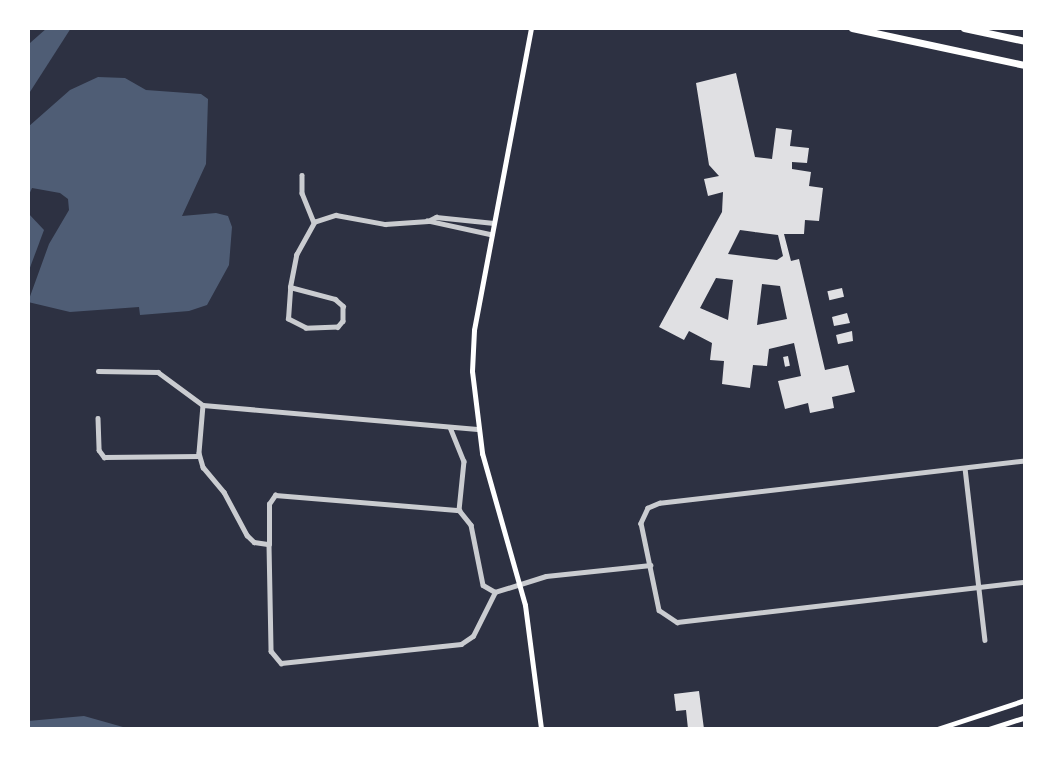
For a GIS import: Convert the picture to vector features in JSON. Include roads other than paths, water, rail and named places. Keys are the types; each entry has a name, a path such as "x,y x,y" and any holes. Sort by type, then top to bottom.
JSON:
{"highway":[{"path":"852,28 1025,65"},
{"path":"964,28 1025,41"}],"main road":[{"path":"531,28 472,348 477,429 520,584 541,729"},
{"path":"937,729 1025,700"},
{"path":"989,729 1025,717"}],"street":[{"path":"302,175 302,193 314,222"},
{"path":"290,287 335,299 343,306 344,316 331,329 296,326 288,319 290,287 296,255 314,222 336,215 385,224 428,221 492,235"},
{"path":"428,221 436,217 494,223"},
{"path":"98,371 158,372 203,405 477,429"},
{"path":"203,405 199,456 247,536 254,542 269,544"},
{"path":"99,418 99,450 104,457 199,456"},
{"path":"450,426 464,461 460,510 471,525 483,585 495,592"},
{"path":"1025,461 653,505 641,523 659,610 677,622 1025,582"},
{"path":"965,468 985,640"},
{"path":"460,510 275,495 269,504 269,544 271,651 276,661 466,642 495,592 546,576 650,565"}],"water":[{"path":"47,28 71,28 28,95 30,43"},
{"path":"98,77 125,78 146,90 201,94 208,99 206,164 182,216 216,213 228,216 232,227 229,265 207,305 189,311 140,315 139,307 70,312 28,302 49,244 69,210 68,199 60,193 32,188 28,197 28,127 70,90"},
{"path":"28,213 44,230 28,273"},
{"path":"84,716 130,729 28,729 28,721"}]}
